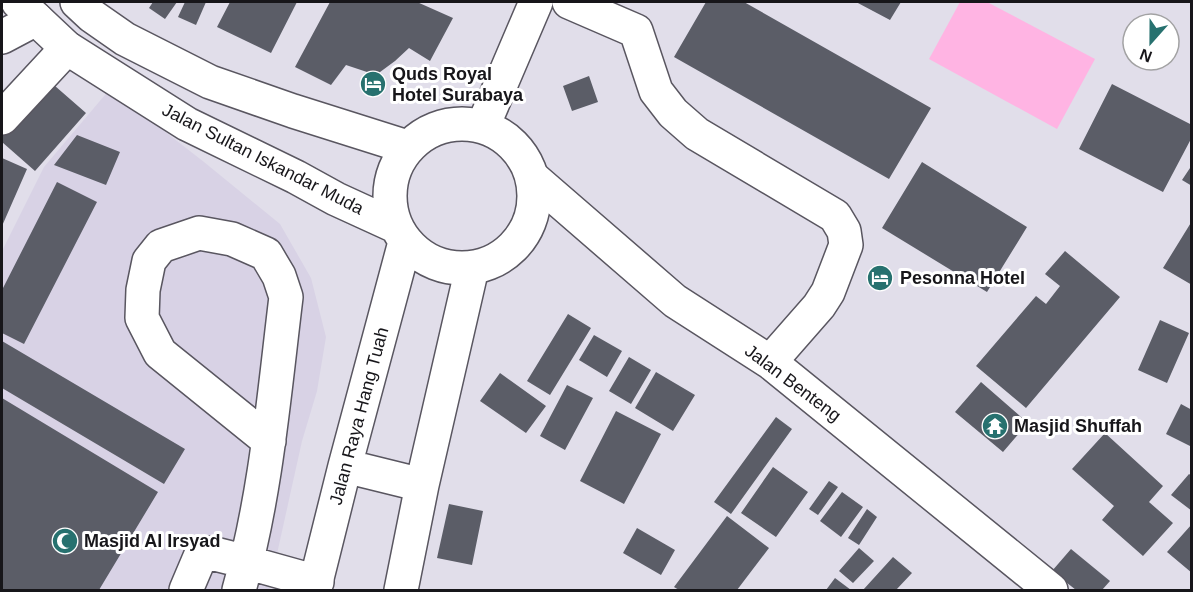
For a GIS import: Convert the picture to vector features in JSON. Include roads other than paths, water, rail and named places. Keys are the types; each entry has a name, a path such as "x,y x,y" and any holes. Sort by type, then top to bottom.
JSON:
{"main road":[{"path":"77,2 92,16 125,39 210,82 407,147"},
{"path":"483,126 536,2"},
{"path":"569,2 636,16 656,91 673,113 697,134 835,216 844,231 846,245 828,292 819,306 770,362"},
{"path":"2,37 27,10"},
{"name":"Jalan Sultan Iskandar Muda","path":"27,10 67,48 187,124 296,177 400,234"},
{"path":"2,118 67,48"},
{"path":"442,125 483,126 506,137 523,155 533,178 534,209 522,237 501,258 472,268 436,264 400,234 389,184 407,147 442,125"},
{"name":"Jalan Benteng","path":"533,178 675,301 770,362 1051,591"},
{"path":"243,577 265,474 269,441 286,297 279,276 266,254 232,239 199,233 161,246 149,261 143,290 142,318 160,353 269,441"},
{"name":"Jalan Raya Hang Tuah","path":"315,586 400,234"},
{"path":"402,591 422,485 472,268"},
{"path":"345,466 422,485"},
{"path":"186,591 200,558 211,553 243,577 283,572 315,586"}],"place":[{"name":"Quds Royal Hotel Surabaya","path":"373,84"},
{"name":"Pesonna Hotel","path":"880,278"},
{"name":"Masjid Shuffah","path":"995,426"},
{"name":"Masjid Al Irsyad","path":"65,541"}]}
